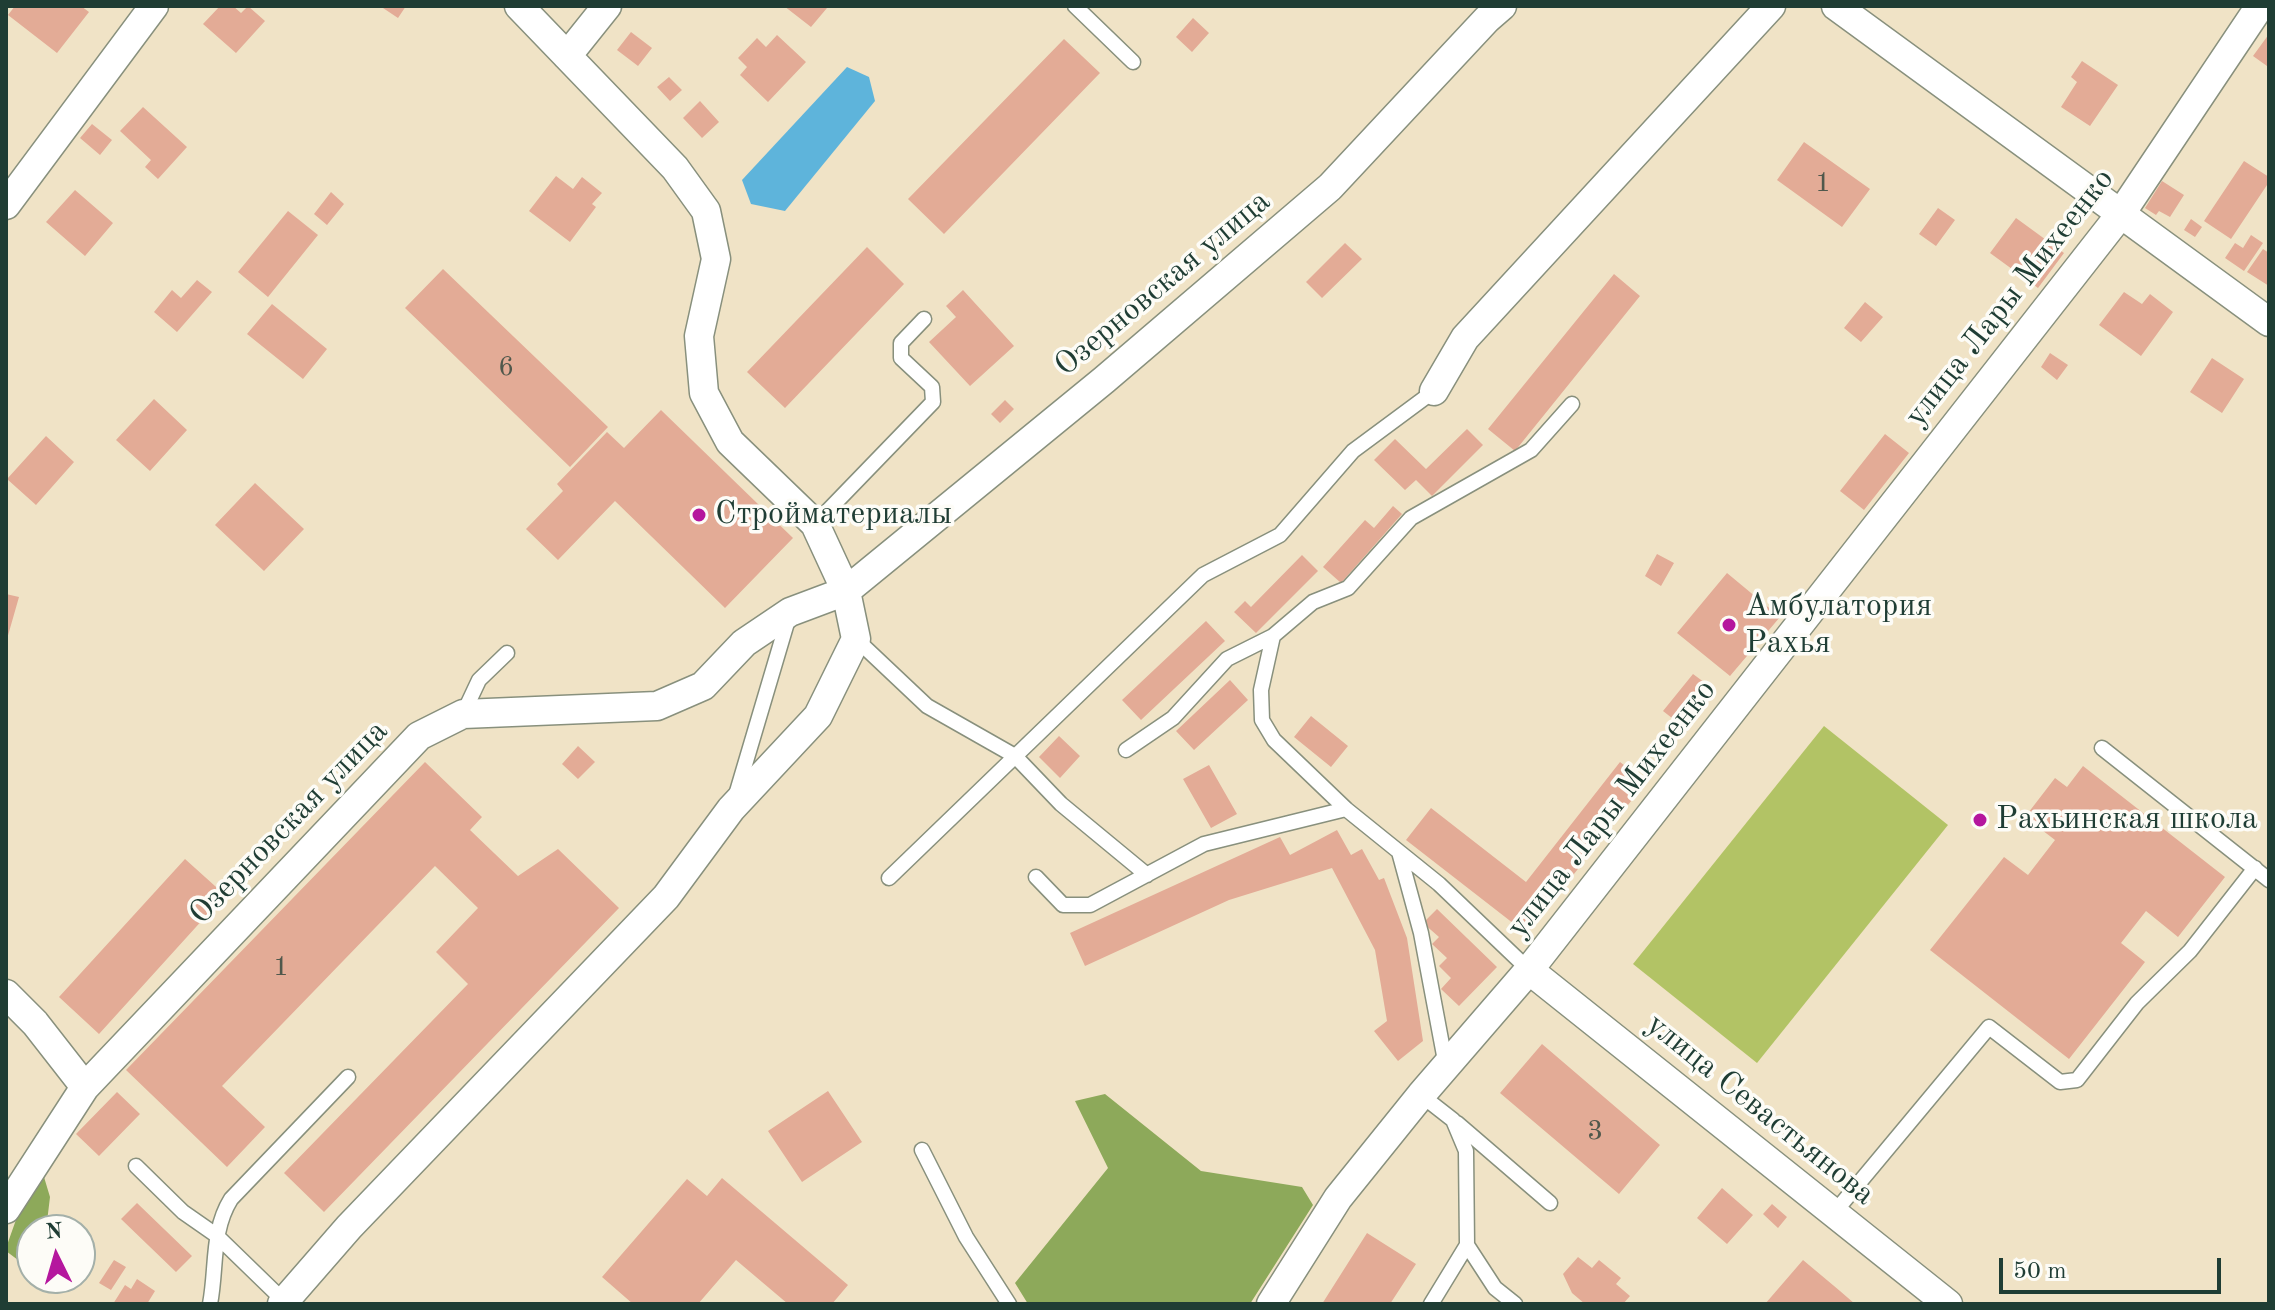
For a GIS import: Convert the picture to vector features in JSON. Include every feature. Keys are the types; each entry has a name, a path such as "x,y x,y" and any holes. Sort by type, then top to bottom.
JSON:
{"street":[{"path":"6,205 154,6"},
{"path":"283,1302 349,1227 666,897 731,809 818,716 856,639 846,591 815,524 730,442 704,393 699,336 716,259 706,211 675,168 519,6"},
{"path":"567,56 607,6"},
{"path":"1434,391 1465,338 1771,6"},
{"path":"1836,6 2269,322"},
{"name":"улица Лары Михеенко","path":"1271,1304 1338,1198 1421,1095 1529,970 2120,215 2260,6"},
{"name":"Озерновская улица","path":"6,1209 85,1087 419,736 463,714 657,706 703,686 744,643 790,612 846,591 1104,380 1330,187 1486,10"},
{"name":"улица Севастьянова","path":"1529,970 1948,1304"},
{"path":"6,994 35,1023 85,1087"}],"lane":[{"path":"1075,6 1133,62"},
{"path":"815,524 933,402 932,387 901,358 901,343 924,319"},
{"path":"889,878 1203,575 1280,535 1353,451 1434,391"},
{"path":"1126,750 1173,718 1227,659 1273,636 1313,602 1348,588 1411,518 1531,450 1572,404"},
{"path":"731,809 790,612"},
{"path":"1273,636 1261,690 1262,720 1274,740 1346,809 1439,884 1529,970"},
{"path":"856,639 927,706 1015,756 1061,804 1147,875"},
{"path":"463,714 479,680 507,653"},
{"path":"2102,748 2269,880"},
{"path":"1036,877 1063,905 1090,905 1204,844 1346,809"},
{"path":"1399,852 1421,933 1446,1067"},
{"path":"1834,1213 1989,1027 2060,1082 2077,1080 2137,1003 2190,951 2255,868"},
{"path":"210,1304 216,1235 221,1215 231,1199 348,1077"},
{"path":"1421,1095 1550,1203"},
{"path":"1431,1304 1467,1245 1466,1151 1453,1120"},
{"path":"922,1150 966,1237 1009,1304"},
{"path":"136,1166 183,1212 216,1235 283,1302"},
{"path":"1467,1245 1495,1288 1515,1304"}],"green space":[{"path":"1824,726 1948,825 1757,1063 1633,964"},
{"path":"1105,1094 1201,1171 1302,1187 1313,1205 1250,1304 1028,1304 1015,1283 1108,1168 1075,1101"},
{"path":"41,1167 50,1197 48,1214 18,1214 29,1183"},
{"path":"16,1220 16,1258 6,1248"}],"water":[{"path":"847,67 869,77 875,101 785,211 751,204 742,180"}],"building":[{"path":"15,6 81,6 89,12 57,53 8,15"},
{"path":"220,6 233,6 241,13 248,6 265,21 236,53 203,24"},
{"path":"380,6 406,6 398,18"},
{"path":"784,6 824,6 827,8 811,27"},
{"path":"1193,18 1209,33 1192,52 1176,37"},
{"path":"631,32 652,48 638,66 617,50"},
{"path":"2269,34 2269,63 2267,66 2253,56"},
{"path":"777,35 806,62 768,102 740,75 747,67 738,58 757,38 766,47"},
{"path":"1064,39 1100,73 944,234 908,199"},
{"path":"2082,61 2118,85 2090,126 2061,107 2077,82 2071,77"},
{"path":"669,77 682,90 670,101 657,87"},
{"path":"700,101 719,122 702,138 683,118"},
{"path":"143,107 187,147 158,179 145,167 151,160 120,131"},
{"path":"92,124 112,140 100,155 80,138"},
{"path":"1804,142 1870,189 1842,227 1777,180"},
{"path":"2244,161 2269,177 2269,182 2231,239 2204,221"},
{"path":"556,176 573,189 582,177 602,193 592,204 596,207 570,242 529,211"},
{"path":"2162,181 2184,195 2170,217 2159,211 2156,215 2145,208"},
{"path":"75,190 113,223 85,256 46,222"},
{"path":"331,192 344,204 327,225 314,214"},
{"path":"1938,208 1955,220 1936,246 1919,234"},
{"path":"288,211 318,235 268,297 238,272"},
{"path":"2016,218 2064,253 2038,288 1990,253"},
{"path":"2191,219 2202,227 2195,237 2184,230"},
{"path":"2251,235 2263,243 2244,271 2225,258 2235,243 2243,248"},
{"path":"1345,243 1362,259 1322,298 1306,282"},
{"path":"867,247 904,284 785,408 747,372"},
{"path":"2263,249 2269,253 2269,286 2247,272"},
{"path":"443,269 608,427 570,467 405,308"},
{"path":"1614,274 1640,296 1515,451 1488,429"},
{"path":"197,280 212,292 177,332 154,312 172,290 181,298"},
{"path":"963,290 1014,346 970,386 929,342 956,317 946,306"},
{"path":"2124,292 2142,304 2150,294 2173,312 2141,356 2099,325"},
{"path":"1865,302 1883,317 1861,342 1844,328"},
{"path":"272,304 327,349 303,379 247,334"},
{"path":"2050,353 2068,365 2057,380 2041,367"},
{"path":"2212,358 2244,379 2222,413 2190,392"},
{"path":"154,399 187,430 150,471 116,440"},
{"path":"1005,400 1014,409 1000,423 991,414"},
{"name":"Стройматериалы","path":"661,410 793,538 725,608 615,501 558,560 526,529 563,491 557,484 607,432 624,448"},
{"path":"1467,429 1483,445 1432,496 1416,480 1405,490 1374,460 1395,439 1426,469"},
{"path":"1885,434 1909,453 1864,510 1840,491"},
{"path":"46,436 74,462 36,505 7,479"},
{"path":"255,483 304,529 264,571 215,525"},
{"path":"1393,506 1402,514 1341,583 1323,567 1365,520 1374,528"},
{"path":"1657,554 1674,563 1661,586 1645,576"},
{"path":"1302,555 1318,571 1256,633 1234,612 1245,601 1251,607"},
{"name":"Амбулатория Рахья","path":"1727,573 1780,617 1730,676 1677,633"},
{"path":"6,594 19,597 7,639 6,639"},
{"path":"1206,621 1225,641 1141,720 1122,700"},
{"path":"1693,674 1716,691 1686,729 1663,711"},
{"path":"1230,680 1248,700 1194,750 1176,731"},
{"path":"1311,716 1348,746 1331,767 1294,737"},
{"path":"1059,736 1080,756 1060,778 1039,757"},
{"path":"578,746 595,762 578,779 562,764"},
{"path":"425,762 482,817 470,830 518,876 558,849 619,908 324,1212 284,1173 468,984 436,952 478,908 435,866 222,1086 265,1127 227,1167 126,1070"},
{"path":"1620,762 1646,782 1527,934 1406,840 1431,808 1526,882"},
{"path":"1209,765 1237,814 1211,828 1183,779"},
{"path":"2083,766 2225,877 2178,937 2146,911 2121,943 2145,962 2069,1059 1930,950 2004,857 2028,875 2055,840 2025,817 2055,778 2067,787"},
{"path":"1337,830 1351,855 1362,849 1379,880 1384,878 1407,938 1423,1041 1398,1061 1374,1031 1387,1021 1375,950 1332,868 1229,900 1085,966 1070,933 1280,837 1290,855"},
{"path":"185,859 225,895 99,1034 59,997"},
{"path":"1437,909 1497,967 1459,1006 1441,989 1451,978 1439,966 1447,958 1432,944 1439,937 1423,923"},
{"path":"1542,1044 1660,1145 1619,1194 1500,1093"},
{"path":"828,1091 862,1142 802,1182 768,1131"},
{"path":"117,1092 140,1114 99,1156 76,1134"},
{"path":"722,1178 848,1285 832,1304 788,1304 736,1260 698,1304 633,1304 602,1277 687,1179 707,1196"},
{"path":"1722,1188 1753,1215 1727,1244 1697,1218"},
{"path":"137,1203 192,1256 176,1272 121,1219"},
{"path":"1772,1204 1787,1217 1778,1228 1763,1214"},
{"path":"1367,1233 1416,1264 1390,1304 1322,1304"},
{"path":"1578,1257 1592,1268 1599,1260 1621,1278 1616,1284 1630,1296 1623,1304 1585,1304 1572,1293 1563,1274"},
{"path":"114,1260 126,1267 111,1290 99,1283"},
{"path":"1803,1260 1840,1291 1855,1304 1765,1304"},
{"path":"137,1279 155,1291 147,1304 113,1304 125,1285 131,1289"}],"place":[{"name":"Стройматериалы","path":"699,515"},
{"name":"Амбулатория Рахья","path":"1729,625"},
{"name":"Рахьинская школа","path":"1980,820"}]}
